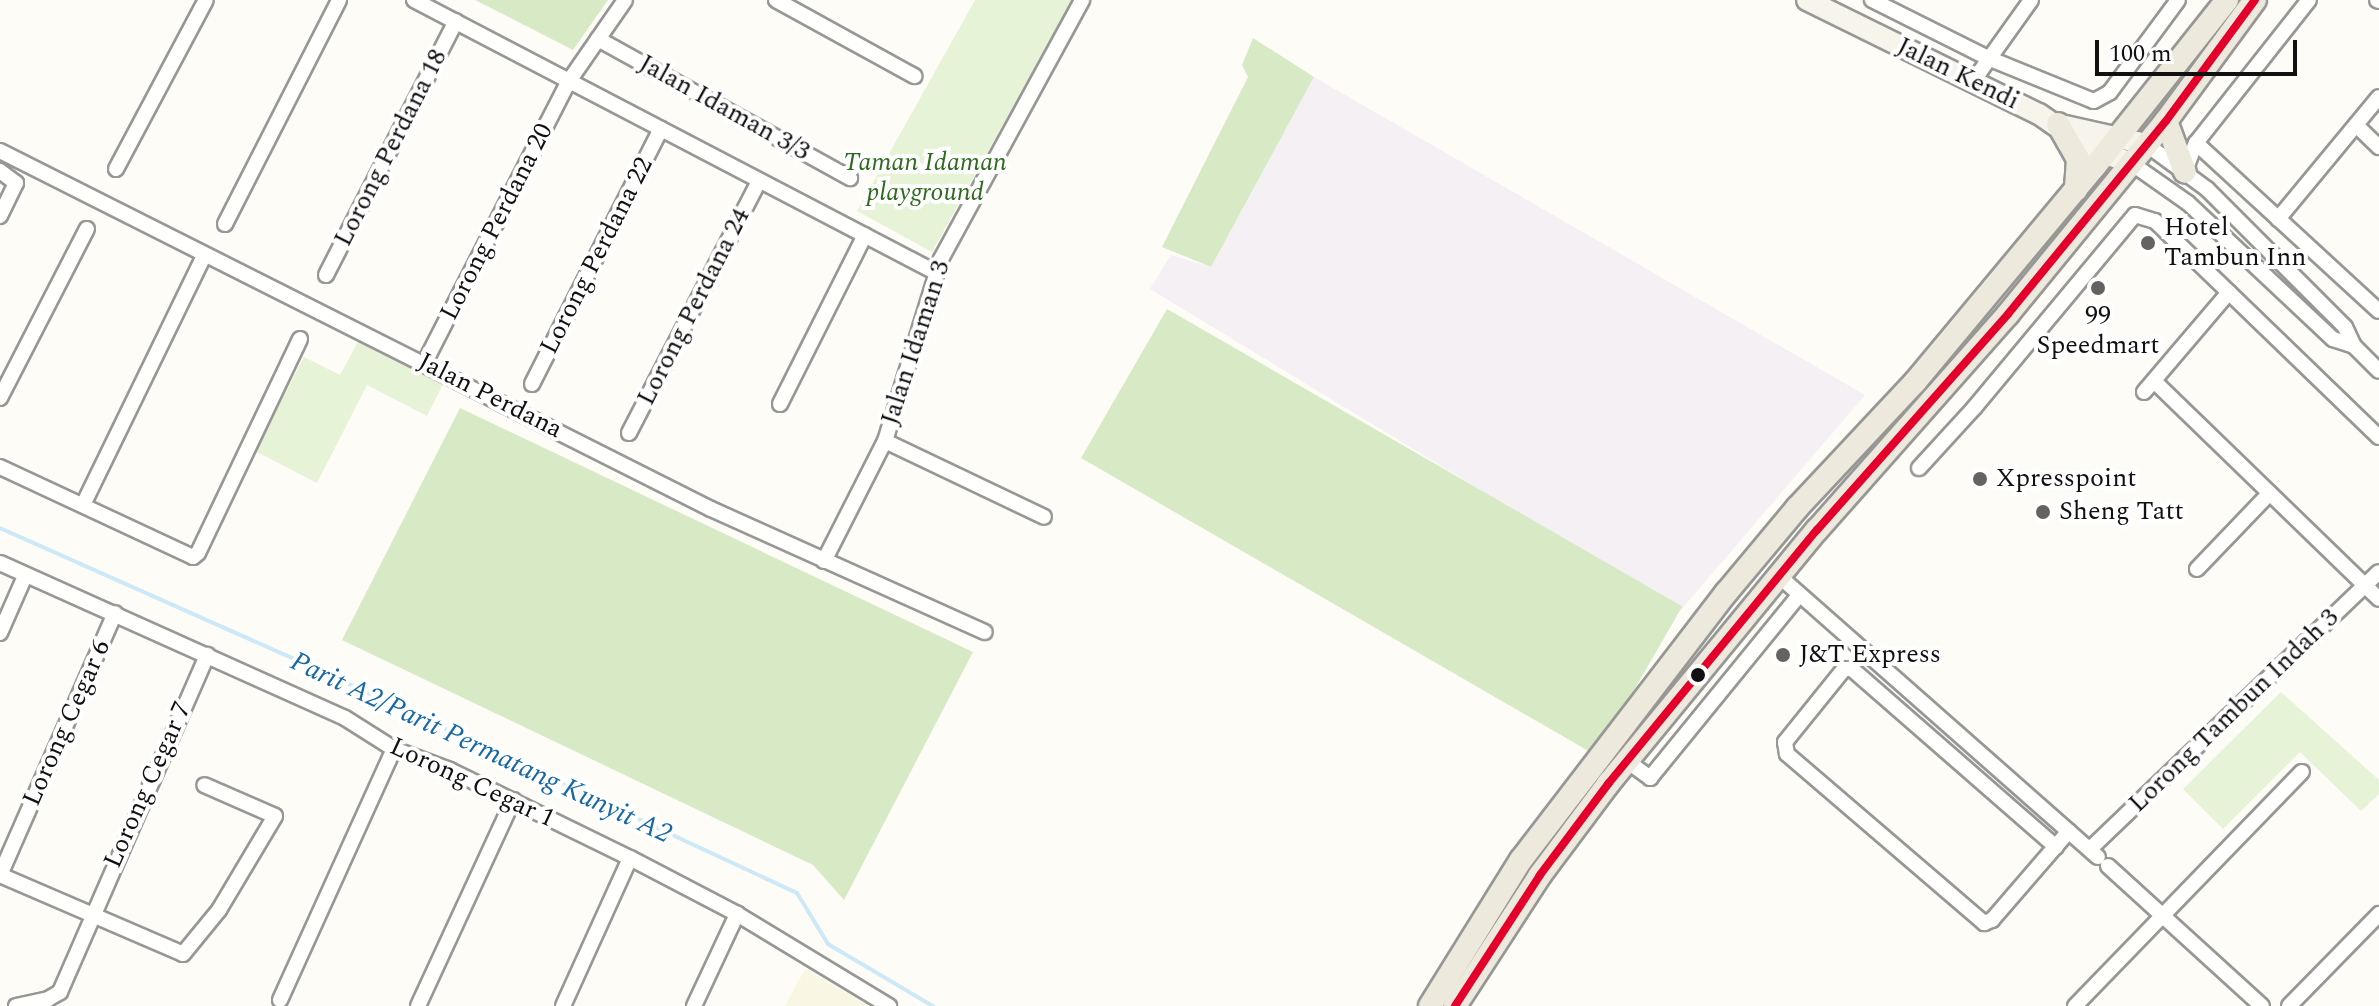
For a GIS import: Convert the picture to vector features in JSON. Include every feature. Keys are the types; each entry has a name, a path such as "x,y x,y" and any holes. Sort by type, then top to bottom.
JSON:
{"main road":[{"path":"1430,1006 1521,860 1726,593 1797,508 1915,382 2076,190 2227,0"},
{"path":"1455,1006 1540,875 1627,761 1779,576 2008,314 2166,121 2255,0"},
{"path":"2166,121 2185,172"},
{"path":"2058,124 2078,159 2076,190"}],"street":[{"path":"116,169 206,0"},
{"path":"225,224 339,0"},
{"path":"414,0 935,272"},
{"name":"Lorong Perdana 20","path":"425,362 569,81 625,0"},
{"path":"776,0 914,76"},
{"name":"Jalan Idaman 3","path":"824,561 885,441 935,272 1082,0"},
{"name":"Jalan Kendi","path":"1807,0 2058,124 2085,146 2112,144"},
{"path":"1872,0 1988,58 2094,101 2103,99 2178,0"},
{"path":"1974,80 2031,0"},
{"path":"2185,172 2196,143 2309,0"},
{"name":"Lorong Perdana 18","path":"326,275 456,21"},
{"name":"Jalan Idaman 3/3","path":"598,39 850,178"},
{"path":"2278,219 2379,97"},
{"path":"2356,125 2379,147"},
{"name":"Lorong Perdana 22","path":"532,384 661,129"},
{"path":"2196,143 2379,311"},
{"path":"2112,144 2146,144 2207,189 2345,327 2354,346 2379,371"},
{"path":"2112,144 2131,163 2188,203 2333,339 2354,346"},
{"name":"Jalan Perdana","path":"0,151 204,256 425,362 711,509 985,632"},
{"path":"0,216 16,187 6,174"},
{"name":"Lorong Perdana 24","path":"629,433 759,181"},
{"path":"1919,468 1974,408 2135,215 2155,221 2379,437"},
{"path":"0,398 87,229"},
{"path":"780,404 865,235"},
{"path":"83,505 204,256"},
{"path":"2229,292 2149,386 2224,449 2379,599"},
{"path":"0,467 193,557 198,553 300,339"},
{"path":"885,441 1044,517"},
{"path":"2197,569 2270,493"},
{"name":"Lorong Cegar 1","path":"0,563 345,718 394,749 450,770 630,858 737,914 889,1006"},
{"name":"Lorong Tambun Indah 3","path":"2099,857 2379,572"},
{"path":"0,633 25,576"},
{"path":"1779,576 2099,857 2262,1006"},
{"path":"1627,761 1650,778 1799,595"},
{"name":"Lorong Cegar 6","path":"0,875 115,613"},
{"name":"Lorong Cegar 7","path":"16,1006 48,999 60,992 90,916 207,655"},
{"path":"2056,847 1852,669 1844,669 1785,742 1787,754 1972,917 1984,923 1992,920 2056,847 2069,831"},
{"path":"280,1000 394,749"},
{"path":"2075,1006 2302,772"},
{"path":"0,875 177,954 189,950 219,910 275,816 204,785"},
{"path":"418,1006 513,800"},
{"path":"563,1006 630,858"},
{"path":"694,1006 737,914"},
{"path":"2289,1006 2379,914"}],"shaded area":[{"path":"1314,77 1865,395 1680,611 1150,289 1171,255 1211,267"},
{"path":"805,969 869,1006 785,1006"}],"green space":[{"path":"475,0 608,0 573,50"},
{"name":"Taman Idaman playground","path":"975,0 1072,0 932,252 857,211"},
{"path":"1253,38 1314,77 1211,267 1162,247 1248,77 1242,65"},
{"path":"1167,309 1682,606 1596,755 1081,458"},
{"path":"360,338 444,382 427,416 367,385 317,483 255,451 304,357 340,375"},
{"path":"460,408 973,652 844,900 813,865 342,640"},
{"path":"2281,692 2379,780 2379,794 2361,811 2300,752 2223,829 2183,789"}],"waterway":[{"name":"Parit A2/Parit Permatang Kunyit A2","path":"0,528 310,666 797,893 828,944 933,1006"}],"transit line":[{"path":"1455,1006 1540,875 1608,784 1817,530 2008,314 2166,121 2255,0"}],"place":[{"name":"Hotel Tambun Inn","path":"2148,243"},
{"name":"99 Speedmart","path":"2098,288"},
{"name":"Xpresspoint","path":"1980,479"},
{"name":"Sheng Tatt","path":"2043,512"},
{"name":"J&T Express","path":"1783,655"}]}
